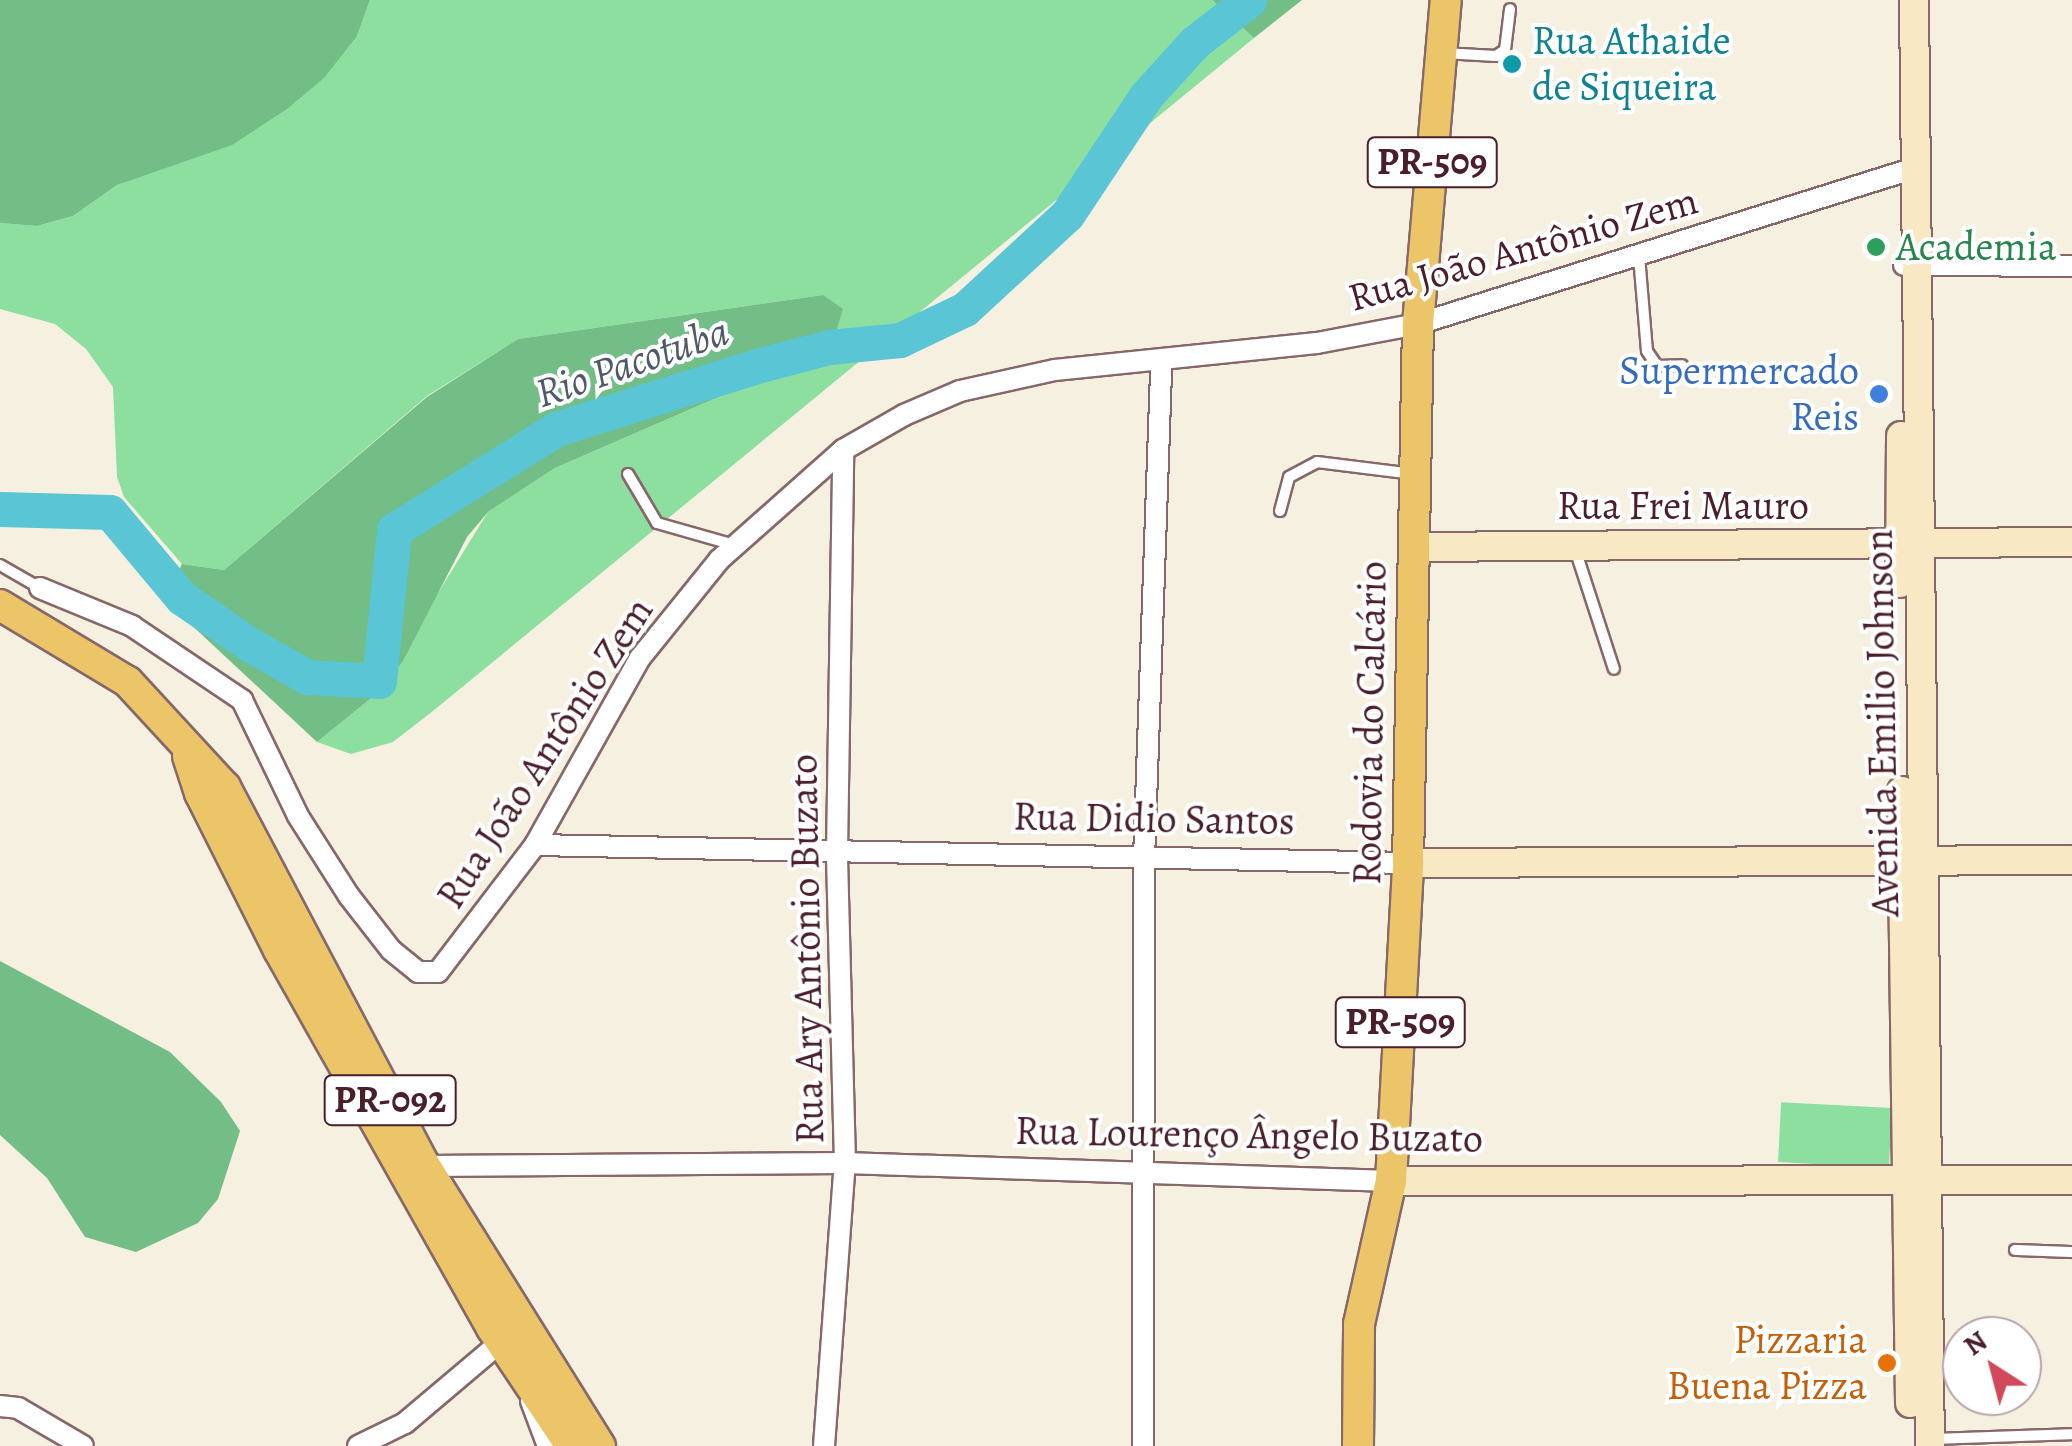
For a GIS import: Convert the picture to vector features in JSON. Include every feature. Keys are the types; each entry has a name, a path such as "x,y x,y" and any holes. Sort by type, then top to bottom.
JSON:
{"main road":[{"name":"Rodovia do Calcário","path":"1358,1446 1360,1324 1391,1181 1408,864 1418,324 1446,0"},
{"name":"PR-092","path":"0,605 128,682 187,753 225,787 424,1166 600,1446"},
{"name":"PR-092","path":"187,753 200,793 278,950 501,1342 571,1446"}],"street":[{"name":"Avenida Emilio Johnson","path":"1896,0 1910,170"},
{"name":"Avenida Emilio Johnson","path":"1914,0 1909,544 1917,730 1915,1184 1924,1444"},
{"name":"Rua João Antônio Zem","path":"40,588 132,626 242,700 298,816 349,896 390,950 418,972 438,972 536,845 640,658 734,545 842,450 960,392 1055,370 1161,361 1418,324 1910,170"},
{"path":"1912,265 2072,266"},
{"path":"1143,1446 1148,1175 1144,860 1161,361"},
{"name":"Rua Ary Antônio Buzato","path":"824,1446 845,1163 837,852 842,450"},
{"name":"Rua Frei Mauro","path":"1414,547 2072,542"},
{"name":"Rua Didio Santos","path":"536,845 1408,864 1914,864 2072,860"},
{"name":"Rua Lourenço Ângelo Buzato","path":"424,1166 845,1163 1391,1181 1915,1184 2072,1180"},
{"path":"358,1446 405,1423 501,1342"},
{"path":"529,1384 548,1446"},
{"path":"0,1406 18,1408 83,1446"}],"lane":[{"path":"1442,53 1496,56 1505,50 1510,9"},
{"path":"1638,255 1647,351 1657,366 1682,365"},
{"path":"1280,511 1289,478 1317,462 1416,474"},
{"path":"628,474 657,524 734,545"},
{"path":"1574,546 1614,669"},
{"path":"0,564 40,588"},
{"path":"2014,1250 2072,1252"},
{"path":"1924,1444 2072,1434"}],"green space":[{"path":"0,0 370,0 357,36 324,78 287,109 232,145 117,185 73,216 37,226 0,223"},
{"path":"370,0 1212,0 1254,38 433,711 393,742 351,754 317,742 375,695 488,512 555,468 799,362 823,295 518,339 427,396 224,570 182,564 124,497 117,477 113,387 86,349 55,324 0,309 0,223 37,226 73,216 117,185 153,170 357,36"},
{"path":"1212,0 1302,0 1254,38"},
{"path":"823,295 843,309 837,329 799,362 555,468 488,512 467,537 403,661 375,695 317,742 170,605 171,585 182,564 224,570 427,397 518,339"},
{"path":"0,961 170,1052 221,1102 240,1131 218,1199 198,1223 136,1252 85,1237 47,1178 0,1135"},
{"path":"1781,1102 1892,1108 1889,1168 1778,1162"}],"waterway":[{"name":"Rio Pacotuba","path":"0,509 110,512 182,598 249,644 307,677 379,681 394,530 556,429 829,347 900,340 965,309 1067,215 1146,96 1194,43 1249,0"}],"place":[{"name":"Rua Athaide de Siqueira","path":"1512,64"},
{"name":"Academia","path":"1876,247"},
{"name":"Supermercado Reis","path":"1879,394"},
{"name":"Pizzaria Buena Pizza","path":"1887,1363"}]}
